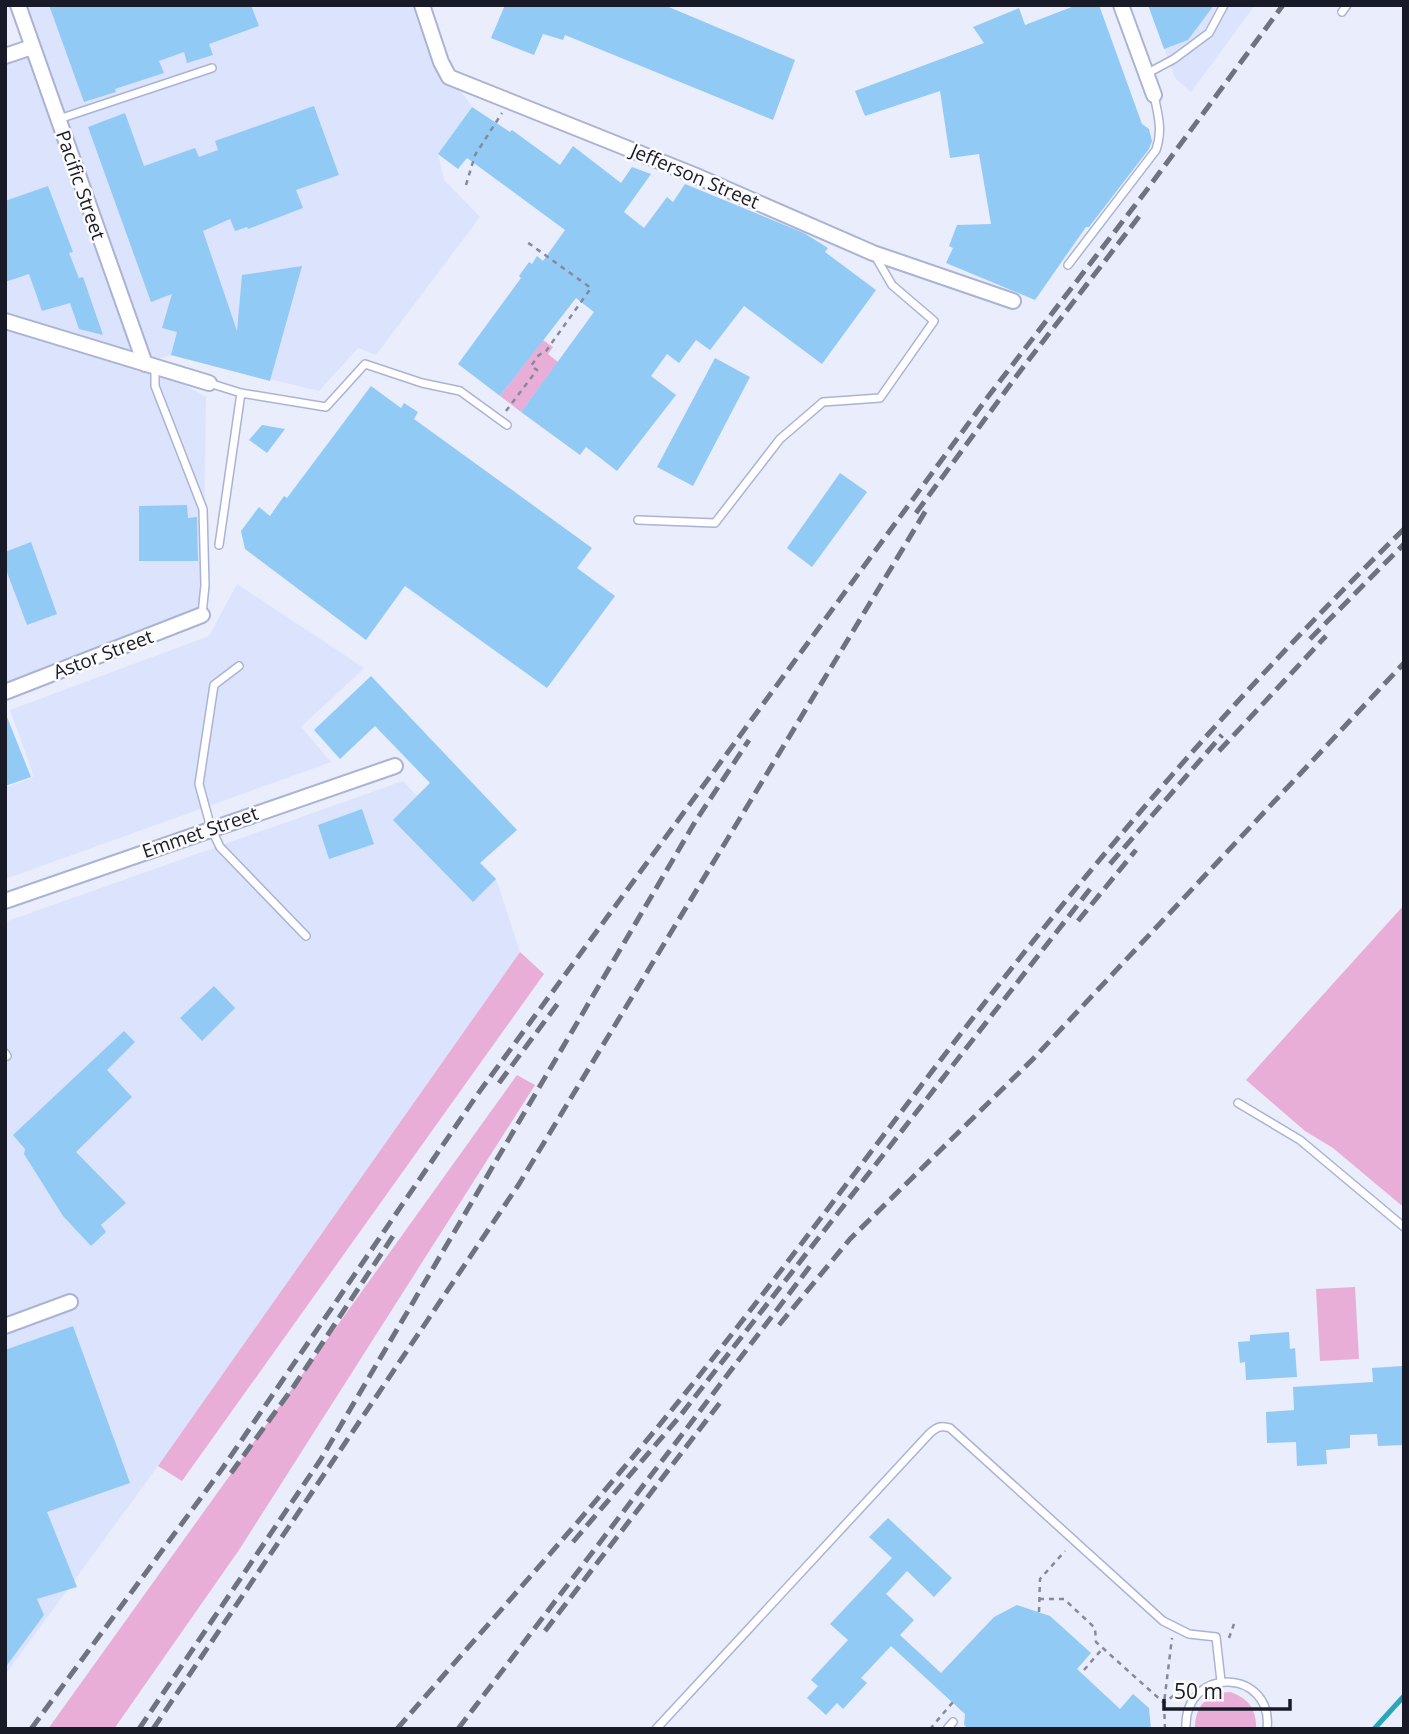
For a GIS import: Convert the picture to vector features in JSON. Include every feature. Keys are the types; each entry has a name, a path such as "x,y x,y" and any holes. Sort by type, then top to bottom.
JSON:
{"street":[{"name":"Pacific Street","path":"18,5 150,365"},
{"name":"Jefferson Street","path":"422,5 441,62 449,77 694,175 873,253 1013,301"},
{"path":"1121,5 1154,95"},
{"path":"5,56 32,47"},
{"path":"5,321 209,383"},
{"name":"Astor Street","path":"5,692 201,615"},
{"name":"Emmet Street","path":"5,901 395,766"},
{"path":"5,1326 70,1302"}],"lane":[{"path":"1146,74 1174,59 1209,33 1224,5"},
{"path":"58,119 212,68"},
{"path":"1068,265 1156,150 1161,127 1154,95"},
{"path":"638,520 715,523 780,439 822,402 880,398 934,321 892,285 873,253"},
{"path":"209,383 242,393 326,407 365,364 422,383 460,391 508,425"},
{"path":"150,365 155,386 203,509 205,585 201,615"},
{"path":"219,545 242,393"},
{"path":"239,666 214,685 199,784 211,828 220,848 306,936"},
{"path":"1238,1103 1300,1140 1404,1227"},
{"path":"656,1729 930,1433 937,1427 945,1426 1163,1621 1189,1634 1216,1637 1221,1681"},
{"path":"1186,1729 1185,1718 1189,1705 1197,1694 1221,1681 1247,1686 1258,1695 1265,1707 1267,1729"},
{"path":"947,1729 953,1722"}],"path":[{"path":"466,185 475,155 509,101"},
{"path":"500,419 537,370 531,366 539,355 546,351 591,288 527,242"},
{"path":"1039,1612 1038,1586 1042,1575 1064,1552 1069,1552"},
{"path":"1039,1599 1064,1599 1095,1628 1096,1642 1164,1703"},
{"path":"1164,1636 1179,1641"},
{"path":"1165,1729 1164,1703 1172,1638"},
{"path":"1084,1670 1103,1648"},
{"path":"1164,1703 1191,1682"},
{"path":"930,1729 953,1702"}],"shaded area":[{"path":"18,5 422,5 449,77 472,106 438,154 444,180 480,217 376,355 358,348 319,391 171,355 146,363 206,397 203,620 5,695 5,56 32,46"},
{"path":"1149,5 1255,5 1191,92 1175,78"},
{"path":"543,340 553,347 548,354 558,362 521,412 500,396"},
{"path":"237,584 364,668 301,727 331,762 5,879 5,788 34,777 10,710 209,636"},
{"path":"403,781 496,879 520,952 158,1466 5,1675 5,922"},
{"path":"1404,905 1404,1205 1401,1205 1333,1148 1305,1131 1246,1080"},
{"path":"520,952 544,974 182,1481 158,1466"},
{"path":"517,1075 535,1085 239,1550 114,1729 48,1729"},
{"path":"1355,1287 1359,1359 1320,1361 1316,1289"},
{"path":"1230,1692 1250,1705 1255,1716 1256,1729 1195,1729 1197,1714 1204,1702 1215,1695"}],"building":[{"path":"49,5 251,5 259,26 209,44 213,55 187,63 184,52 159,61 164,73 84,102"},
{"path":"505,5 664,5 795,60 773,120 565,35 563,40 543,34 534,55 491,38"},
{"path":"1077,5 1099,5 1142,124 1149,129 1152,141 1149,149 1089,227 1086,227 1035,300 946,263 953,248 949,246 957,225 991,224 979,154 950,158 940,91 865,116 855,91 984,43 973,27 1019,8 1025,25"},
{"path":"1148,5 1214,5 1188,40 1164,49"},
{"path":"314,106 339,175 296,190 303,208 248,229 247,227 235,231 230,219 203,231 237,331 242,275 302,266 270,381 171,355 177,332 162,328 172,294 151,302 88,127 125,113 144,166 195,148 199,157 218,150 215,141"},
{"path":"472,107 510,132 512,130 560,165 573,146 621,183 632,167 651,174 624,212 644,228 667,197 673,202 685,184 804,233 828,248 825,252 876,290 822,364 744,306 710,350 696,340 679,363 667,354 651,376 676,395 617,471 586,447 580,455 521,412 594,312 576,298 500,396 458,364 521,278 519,276 529,262 532,264 537,256 543,261 565,230 467,158 458,169 438,154"},
{"path":"48,186 73,252 69,253 79,278 83,277 103,335 79,329 70,303 42,311 29,274 5,282 5,201"},
{"path":"715,358 750,377 693,486 657,467"},
{"path":"371,386 401,408 404,403 418,412 414,419 592,548 577,568 615,596 547,688 405,586 366,640 245,549 241,531 259,507 270,516 284,496 287,498"},
{"path":"262,425 285,429 267,453 249,440"},
{"path":"840,473 867,492 812,567 787,548"},
{"path":"187,505 188,518 197,517 198,561 139,561 139,506"},
{"path":"31,542 57,614 27,625 5,567 5,552"},
{"path":"371,676 517,830 480,863 496,879 473,902 393,820 430,783 375,726 340,759 314,730"},
{"path":"5,712 31,777 5,786"},
{"path":"362,809 374,844 329,859 318,825"},
{"path":"214,986 235,1008 202,1041 180,1018"},
{"path":"124,1031 135,1042 107,1070 132,1097 76,1152 126,1203 101,1225 106,1232 91,1246 63,1216 24,1154 25,1149 13,1135"},
{"path":"73,1326 130,1483 47,1512 77,1587 37,1599 44,1615 5,1668 5,1350"},
{"path":"1289,1332 1290,1349 1295,1348 1297,1377 1246,1380 1245,1362 1240,1363 1238,1342 1250,1341 1250,1335"},
{"path":"1403,1366 1404,1445 1378,1446 1377,1434 1350,1435 1350,1448 1326,1450 1327,1464 1297,1466 1296,1442 1267,1443 1266,1412 1294,1410 1293,1387 1373,1382 1372,1368"},
{"path":"888,1518 952,1578 934,1597 907,1571 886,1594 914,1620 900,1635 941,1673 994,1617 1017,1605 1050,1616 1091,1653 1077,1669 1120,1709 1133,1694 1149,1708 1151,1729 968,1729 964,1725 965,1714 891,1646 861,1678 867,1683 843,1709 837,1703 826,1715 807,1698 818,1686 811,1680 848,1640 830,1624 892,1558 869,1537"}],"waterway":[{"path":"1374,1729 1404,1696"}],"railway":[{"path":"31,1729 222,1469 477,1095 987,398 1146,191 1283,5"},
{"path":"916,513 1141,214"},
{"path":"153,1729 519,1184 928,507"},
{"path":"397,1729 663,1421 772,1283 986,1001 1135,817 1294,641 1404,529"},
{"path":"1310,639 1404,544"},
{"path":"1219,751 1326,636"},
{"path":"779,1325 850,1239 1033,1059 1404,663"},
{"path":"1110,864 1222,735"},
{"path":"139,1729 321,1459 695,822 749,740"},
{"path":"1078,921 1136,850"},
{"path":"573,1542 680,1416 1090,889"},
{"path":"499,1083 559,1002"},
{"path":"231,1473 294,1386 393,1236"},
{"path":"458,1729 814,1261"},
{"path":"545,1631 722,1400"}]}
